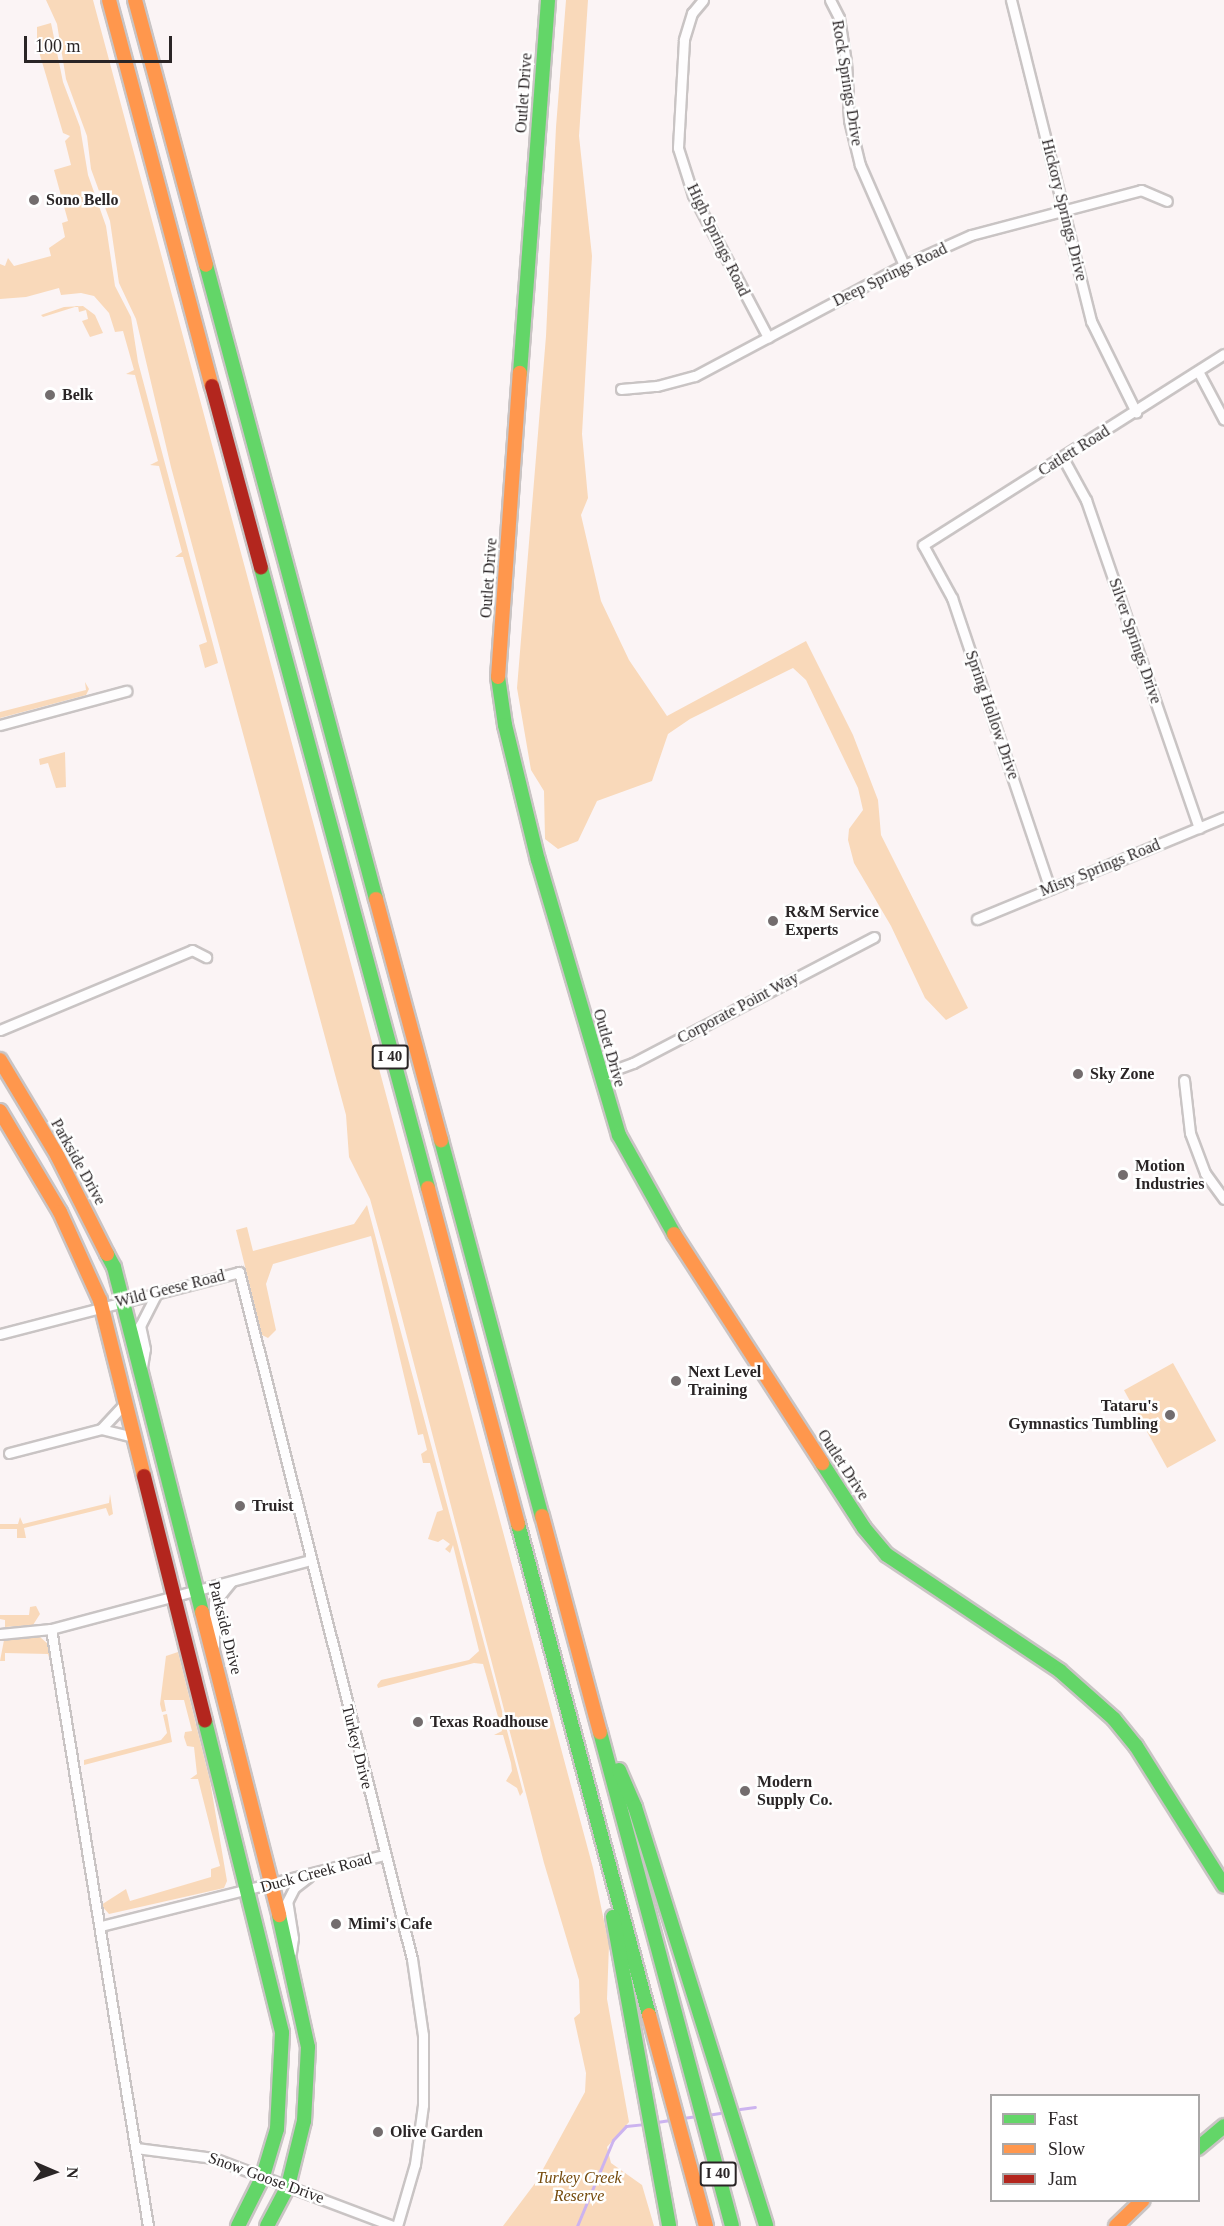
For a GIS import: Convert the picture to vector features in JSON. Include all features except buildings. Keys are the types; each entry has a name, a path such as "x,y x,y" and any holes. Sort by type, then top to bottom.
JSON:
{"main road":[{"name":"I 40","path":"109,0 598,1834 706,2226"},
{"name":"I 40","path":"135,0 732,2226"},
{"name":"Outlet Drive","path":"548,0 498,674 505,725 538,860 619,1135 645,1188 864,1528 887,1555 1060,1671 1114,1719 1136,1746 1224,1886"},
{"name":"Parkside Drive","path":"0,1060 99,1234 125,1300 303,2011 307,2084 302,2133 288,2186 267,2226"},
{"path":"0,1112 78,1246 101,1306 282,2033 282,2090 277,2129 263,2176 238,2226"},
{"path":"597,1719 635,1807 766,2226"},
{"path":"598,1834 669,2226"},
{"path":"1200,2146 1224,2126"},
{"path":"1116,2226 1141,2202"}],"street":[{"name":"High Springs Road","path":"703,0 692,13 684,40 678,148 693,195 768,337"},
{"name":"Rock Springs Drive","path":"830,0 839,18 846,62 849,120 860,165 904,265"},
{"name":"Hickory Springs Drive","path":"1011,0 1091,321 1136,412"},
{"name":"Deep Springs Road","path":"621,389 657,386 695,376 904,265 971,235 1141,190 1167,201"},
{"name":"Catlett Road","path":"923,545 1136,412 1224,354"},
{"path":"1198,371 1224,420"},
{"name":"Silver Springs Drive","path":"1063,458 1086,500 1199,828"},
{"name":"Spring Hollow Drive","path":"923,545 952,598 1050,889"},
{"path":"0,725 126,691"},
{"name":"Misty Springs Road","path":"977,919 1224,818"},
{"name":"Corporate Point Way","path":"600,1075 633,1063 874,937"},
{"path":"0,1030 192,950 206,957"},
{"path":"1184,1080 1190,1133 1205,1173 1224,1198"},
{"name":"Wild Geese Road","path":"0,1334 239,1272"},
{"name":"Turkey Drive","path":"239,1272 412,1959 423,2035 423,2105 415,2163 395,2226"},
{"path":"142,1370 145,1349 140,1326 157,1293"},
{"path":"101,1430 125,1403"},
{"path":"9,1453 101,1430 133,1437"},
{"path":"0,1634 51,1629 311,1560"},
{"path":"214,1654 214,1603 232,1581"},
{"path":"51,1629 148,2226"},
{"name":"Duck Creek Road","path":"101,1926 248,1891 384,1854"},
{"path":"290,1958 293,1938 287,1910 289,1897 316,1872"},
{"name":"Snow Goose Drive","path":"136,2148 197,2153 395,2226"}],"green space":[{"name":"Turkey Creek Reserve","path":"46,0 93,0 593,1868 609,1945 607,1999 629,2122 607,2147 611,2163 642,2185 654,2226 503,2226 536,2182 585,2092 586,2073 574,2018 580,2013 579,1980 544,1863 370,1199 349,1157 346,1115 171,467 136,319 119,283 110,221 91,169 87,136 66,79 57,24"},
{"path":"566,0 588,0 579,136 592,256 582,434 588,498 581,515 601,601 629,660 667,716 806,641 853,735 878,800 881,835 968,1008 946,1020 925,998 891,926 854,863 848,840 849,829 863,810 858,788 806,680 793,668 690,719 668,734 652,781 597,801 578,841 558,849 545,839 544,791 531,770 517,688 546,336 556,127"},
{"path":"51,23 63,82 80,127 88,175 106,226 115,286 131,317 138,362 218,663 205,668 199,645 207,642 183,557 175,557 182,552 159,466 150,465 158,461 135,375 126,374 134,370 123,331 115,332 109,313 94,296 81,293 61,295 59,288 26,297 0,299 0,264 5,266 8,258 14,266 51,256 49,248 65,237 62,223 68,221 54,170 71,165 65,141 70,136 63,133 37,45 37,27"},
{"path":"77,306 43,317 41,315 64,307"},
{"path":"78,306 83,306 95,315 103,333 90,337 82,321 88,319 86,310 79,312"},
{"path":"85,682 89,689 86,695 0,718 0,712 86,690"},
{"path":"65,752 66,787 56,788 48,763 40,765 39,759"},
{"path":"367,1205 523,1792 520,1796 517,1788 506,1781 512,1771 511,1763 503,1735 494,1735 502,1731 483,1664 474,1663 378,1688 377,1685 381,1680 469,1660 479,1651 453,1545 450,1553 445,1549 450,1544 443,1539 438,1542 428,1539 437,1512 443,1510 430,1463 423,1463 421,1454 427,1450 423,1434 418,1435 371,1236 273,1264 266,1284 276,1330 268,1338 262,1335 236,1230 247,1227 253,1251 354,1224"},
{"name":"Tataru's Gymnastics Tumbling","path":"1173,1363 1216,1441 1167,1468 1124,1390"},
{"path":"110,1494 113,1514 109,1516 106,1508 24,1528 26,1538 17,1538 17,1529 0,1529 0,1524 18,1524 20,1517 23,1524 109,1503"},
{"path":"36,1606 40,1614 33,1625 5,1627 5,1620 0,1619 0,1615 29,1615 30,1607"},
{"path":"40,1637 48,1644 50,1661 48,1654 5,1653 5,1661 0,1661 4,1640"},
{"path":"178,1652 210,1781 227,1881 224,1888 109,1914 101,1905 126,1889 130,1901 211,1877 211,1869 220,1866 198,1779 190,1779 197,1774 194,1747 187,1746 184,1737 185,1732 192,1731 184,1700 164,1700 166,1711 162,1712 160,1704 166,1656"},
{"path":"167,1714 172,1742 84,1765 84,1760 161,1740 167,1733 163,1715"}],"waterway":[{"path":"740,2109 755,2107"},
{"path":"707,2115 720,2113"},
{"path":"683,2118 697,2116"},
{"path":"657,2122 670,2120"},
{"path":"577,2226 613,2140 626,2126 644,2124"}],"traffic: fast":[{"path":"520,373 548,0"},
{"path":"206,265 376,899"},
{"path":"261,568 428,1188"},
{"path":"498,677 505,725 538,860 619,1135 674,1234"},
{"path":"441,1140 542,1516"},
{"path":"107,1254 114,1267 202,1612"},
{"path":"822,1463 864,1528 887,1555 1060,1671 1114,1719 1136,1746 1224,1886"},
{"path":"518,1524 649,2015"},
{"path":"205,1721 282,2033 277,2129 263,2176 238,2226"},
{"path":"600,1732 732,2226"},
{"path":"619,1770 635,1807 766,2226"},
{"path":"267,2226 288,2186 304,2121 308,2047 279,1915"},
{"path":"613,1917 669,2226"},
{"path":"1200,2146 1224,2126"}],"traffic: slow":[{"path":"109,0 212,386"},
{"path":"135,0 206,265"},
{"path":"498,677 520,373"},
{"path":"376,899 441,1140"},
{"path":"0,1060 57,1155 107,1254"},
{"path":"0,1111 60,1212 100,1300 144,1476"},
{"path":"428,1188 518,1524"},
{"path":"674,1234 822,1463"},
{"path":"542,1516 600,1732"},
{"path":"202,1612 279,1915"},
{"path":"649,2015 706,2226"},
{"path":"1116,2226 1141,2202"}],"traffic: jam":[{"path":"212,386 261,568"},
{"path":"144,1476 205,1721"}],"place":[{"name":"Sono Bello","path":"34,200"},
{"name":"Belk","path":"50,395"},
{"name":"R&M Service Experts","path":"773,921"},
{"name":"Sky Zone","path":"1078,1074"},
{"name":"Motion Industries","path":"1123,1175"},
{"name":"Next Level Training","path":"676,1381"},
{"name":"Tataru's Gymnastics Tumbling","path":"1170,1415"},
{"name":"Truist","path":"240,1506"},
{"name":"Texas Roadhouse","path":"418,1722"},
{"name":"Modern Supply Co.","path":"745,1791"},
{"name":"Mimi's Cafe","path":"336,1924"},
{"name":"Olive Garden","path":"378,2132"}]}
